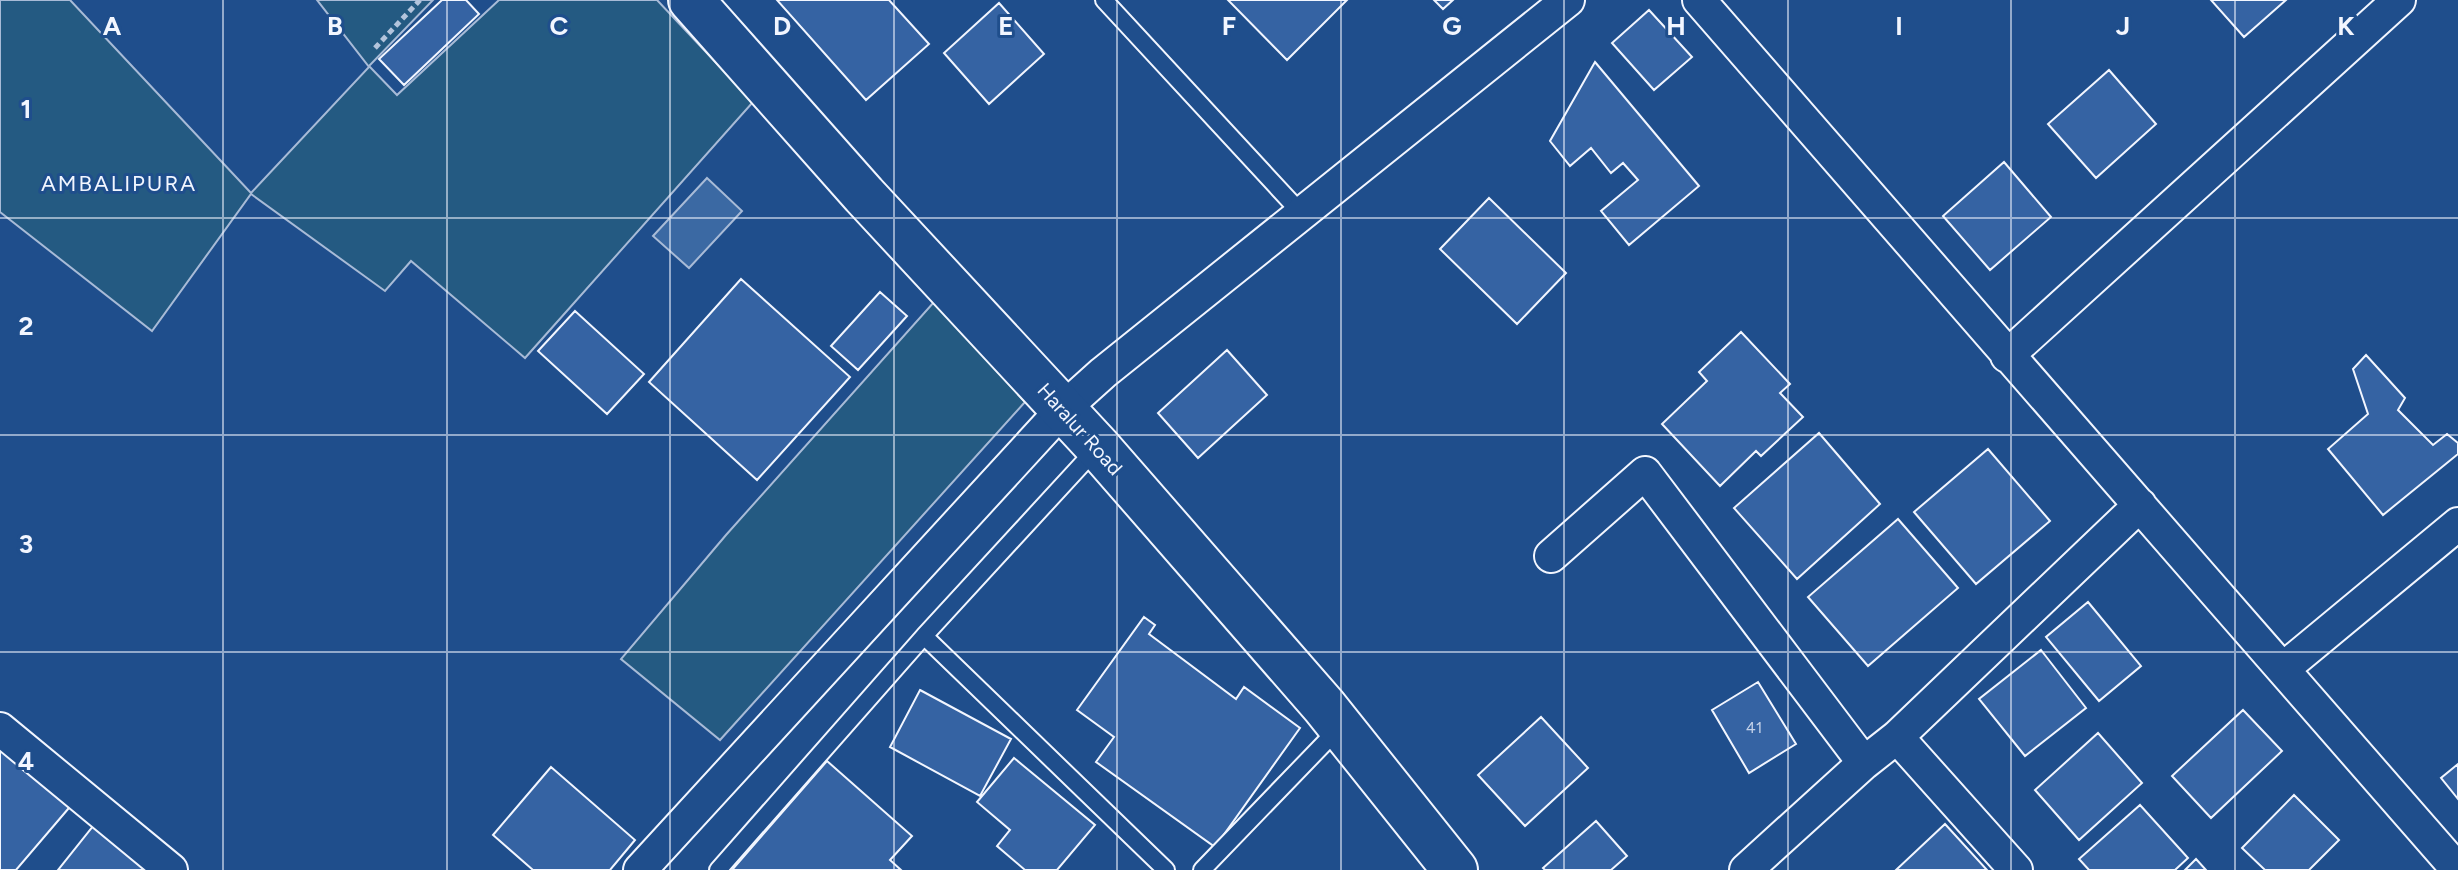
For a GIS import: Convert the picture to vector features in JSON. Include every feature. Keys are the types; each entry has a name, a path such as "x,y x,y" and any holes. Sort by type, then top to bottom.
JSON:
{"street":[{"name":"Haralur Road","path":"691,0 864,195 1098,447 1340,727 1455,870"},
{"path":"640,870 1063,409 1103,373 1568,0"},
{"path":"1699,0 2458,870"},
{"path":"2007,356 2399,0"},
{"path":"1551,556 1645,473 1864,763"},
{"path":"1746,870 1897,737 2140,505"},
{"path":"2283,669 2458,524"},
{"path":"0,729 171,870"},
{"path":"1897,737 2016,870"}],"lane":[{"path":"1104,0 1302,214"},
{"path":"718,870 924,636 1098,447"},
{"path":"924,636 1166,870"},
{"path":"1202,870 1340,727"}],"path":[{"path":"375,48 420,0"}],"shaded area":[{"path":"0,0 70,0 251,193 369,67 317,0 433,0 369,66 397,95 499,0 657,0 753,102 525,358 411,261 385,291 251,194 152,331 0,212"},
{"path":"707,178 742,211 689,268 653,236"},
{"path":"934,302 1025,402 720,740 621,659 726,535"}],"building":[{"path":"442,0 466,0 479,14 404,85 379,59"},
{"path":"777,0 889,0 929,44 866,100"},
{"path":"1228,0 1347,0 1287,60"},
{"path":"1434,0 1453,0 1443,9"},
{"path":"2211,0 2286,0 2244,37"},
{"path":"999,3 1044,54 989,104 944,53"},
{"path":"1649,10 1692,57 1654,90 1612,43"},
{"path":"1595,62 1699,186 1629,245 1601,211 1638,180 1623,163 1611,173 1591,148 1570,166 1550,141"},
{"path":"2109,70 2156,124 2096,178 2048,124"},
{"path":"2004,162 2051,217 1990,270 1943,216"},
{"path":"1489,198 1566,273 1517,324 1440,249"},
{"path":"741,279 850,377 757,480 649,382"},
{"path":"880,292 907,316 858,370 831,346"},
{"path":"575,311 644,374 607,414 538,351"},
{"path":"1741,332 1790,384 1780,393 1803,417 1761,456 1756,451 1720,486 1662,424 1707,381 1699,372"},
{"path":"1227,350 1267,395 1198,458 1158,413"},
{"path":"2366,355 2405,398 2398,410 2433,445 2447,434 2458,443 2458,454 2383,515 2328,449 2368,414 2353,369"},
{"path":"1819,433 1880,504 1797,579 1734,508"},
{"path":"1988,449 2050,521 1976,584 1914,512"},
{"path":"1898,519 1958,588 1868,666 1808,597"},
{"path":"2088,602 2141,666 2099,701 2046,637"},
{"path":"1144,617 1155,625 1149,634 1236,699 1244,687 1300,728 1215,847 1096,762 1114,737 1077,710"},
{"path":"2041,650 2086,708 2025,756 1979,699"},
{"path":"1758,682 1796,744 1749,773 1712,710"},
{"path":"920,690 1011,739 980,796 890,747"},
{"path":"2243,710 2282,751 2211,818 2172,776"},
{"path":"1541,717 1588,768 1525,826 1478,775"},
{"path":"2098,733 2142,783 2079,840 2035,790"},
{"path":"0,738 74,802 16,870 0,870"},
{"path":"1014,758 1095,825 1057,870 1025,870 997,846 1010,830 977,802"},
{"path":"827,761 912,836 890,860 901,870 732,870"},
{"path":"2458,764 2458,799 2441,778"},
{"path":"551,767 635,840 610,870 533,870 493,835"},
{"path":"2294,795 2339,840 2309,870 2265,870 2242,848"},
{"path":"2140,805 2188,858 2175,870 2089,870 2079,859"},
{"path":"1596,821 1627,856 1611,870 1543,868"},
{"path":"1945,824 1987,870 1896,870"},
{"path":"94,825 150,870 58,870"},
{"path":"2196,859 2206,870 2185,870"}],"district":[{"name":"AMBALIPURA","path":"119,183"}]}
